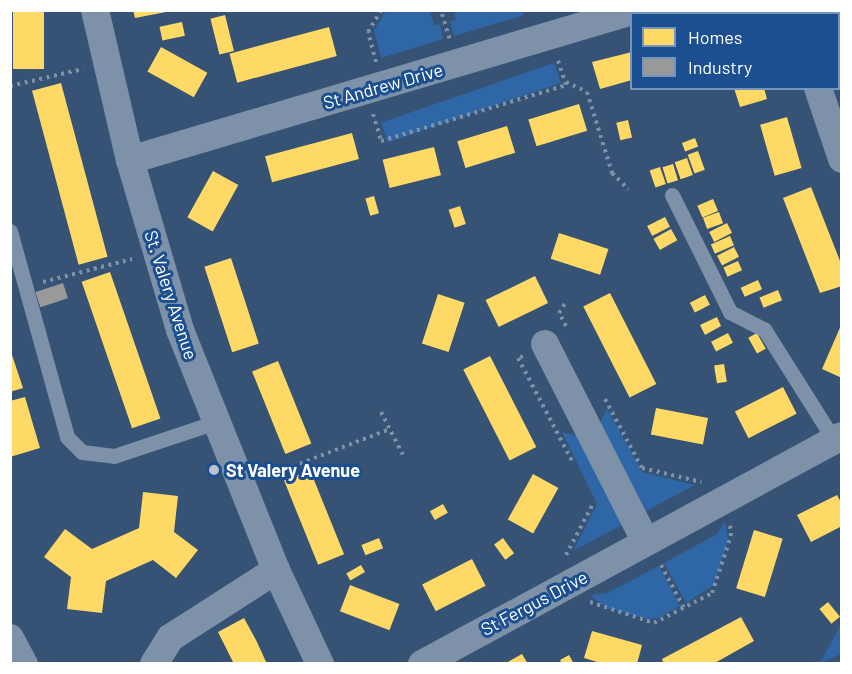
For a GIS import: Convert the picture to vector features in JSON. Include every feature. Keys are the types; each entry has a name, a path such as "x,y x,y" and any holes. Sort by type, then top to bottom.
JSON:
{"street":[{"name":"St. Valery Avenue","path":"95,10 130,160 180,330 276,570 320,663"},
{"name":"St Andrew Drive","path":"130,160 636,10"},
{"path":"819,90 842,159"},
{"path":"557,338 652,551"},
{"name":"St Fergus Drive","path":"422,663 577,580 652,551 720,502 838,438"},
{"path":"154,663 170,638 276,570"},
{"path":"10,638 24,663"}],"lane":[{"path":"672,195 730,312 764,329 838,438"},
{"path":"10,231 67,438 81,452 114,456 216,422"}],"path":[{"path":"381,10 368,32 376,63 371,89 381,141 566,85 565,82"},
{"path":"442,14 450,41"},
{"path":"545,38 565,82 587,92 612,173 628,189"},
{"path":"10,86 107,63"},
{"path":"25,286 157,252"},
{"path":"557,338 559,313 567,300"},
{"path":"595,503 566,555 591,603 648,622 658,622 684,608 716,586 731,531 720,502 703,482 642,468 604,396"},
{"path":"381,412 403,455"},
{"path":"242,486 390,429"},
{"path":"652,551 684,608"}],"shaded area":[{"path":"386,11 430,11 434,25 440,24 443,39 381,58 374,30"},
{"path":"454,11 522,11 524,15 454,36 450,21 456,20"},
{"path":"554,63 561,83 388,142 381,123"},
{"path":"607,409 642,472 695,485 646,511 597,428"},
{"path":"562,432 582,437 622,525 573,551 597,504"},
{"path":"725,521 728,540 714,585 686,603 664,563 717,534"},
{"path":"659,566 680,606 658,618 647,619 607,608 590,595 607,593"},
{"path":"841,624 841,654 820,663"}],"building: Homes":[{"path":"13,10 44,10 44,69 13,69"},
{"path":"133,10 166,10 166,12 135,18"},
{"path":"225,15 234,51 219,55 210,19"},
{"path":"182,22 185,36 162,40 160,27"},
{"path":"329,27 337,56 237,83 230,54"},
{"path":"161,47 207,73 194,97 147,71"},
{"path":"630,52 630,81 600,89 592,62"},
{"path":"61,83 108,257 79,265 32,91"},
{"path":"735,90 765,90 767,99 740,107"},
{"path":"579,104 587,131 537,146 528,119"},
{"path":"787,117 802,168 775,176 760,125"},
{"path":"628,120 632,138 620,140 616,123"},
{"path":"507,126 515,153 465,168 457,141"},
{"path":"352,133 359,159 272,182 265,156"},
{"path":"695,138 698,146 685,151 682,143"},
{"path":"434,147 441,175 390,188 383,160"},
{"path":"698,151 705,170 695,174 688,155"},
{"path":"687,158 693,175 681,179 675,162"},
{"path":"673,164 678,180 667,183 662,167"},
{"path":"660,167 666,184 655,188 650,171"},
{"path":"213,171 238,185 213,231 187,217"},
{"path":"811,187 842,266 842,286 820,293 783,198"},
{"path":"374,196 379,213 370,216 365,198"},
{"path":"713,199 718,211 702,218 697,206"},
{"path":"460,206 466,224 454,228 449,210"},
{"path":"719,212 723,223 707,229 703,218"},
{"path":"665,217 670,227 652,236 647,226"},
{"path":"727,223 732,233 714,242 709,232"},
{"path":"671,229 677,240 660,250 654,239"},
{"path":"559,233 608,249 600,275 551,259"},
{"path":"730,236 734,245 715,254 711,245"},
{"path":"734,247 739,257 722,265 717,256"},
{"path":"231,258 259,344 232,352 204,267"},
{"path":"738,261 742,270 727,277 723,268"},
{"path":"110,272 160,419 132,428 82,282"},
{"path":"535,276 548,303 499,327 486,300"},
{"path":"758,280 762,289 745,297 741,288"},
{"path":"778,290 782,300 764,308 759,297"},
{"path":"610,293 656,384 630,398 583,307"},
{"path":"438,294 465,303 449,352 422,343"},
{"path":"705,295 710,305 695,313 690,303"},
{"path":"717,317 721,326 705,335 700,325"},
{"path":"842,323 842,378 822,369"},
{"path":"728,333 733,343 716,351 711,342"},
{"path":"757,333 766,349 757,354 748,338"},
{"path":"10,349 23,388 10,392"},
{"path":"490,356 536,447 510,461 463,370"},
{"path":"278,361 311,444 285,454 252,371"},
{"path":"724,364 727,382 717,383 714,366"},
{"path":"783,387 797,414 749,438 735,412"},
{"path":"25,397 40,448 10,457 10,401"},
{"path":"656,408 708,418 703,445 651,435"},
{"path":"310,470 344,554 318,565 284,480"},
{"path":"533,474 558,488 533,534 508,519"},
{"path":"143,492 178,496 174,532 198,550 176,578 153,560 106,581 102,613 67,609 71,577 44,557 65,529 92,549 139,528"},
{"path":"837,495 842,504 842,526 811,542 797,515"},
{"path":"443,504 448,513 435,520 430,511"},
{"path":"754,530 783,539 765,597 736,588"},
{"path":"379,538 383,548 366,555 361,545"},
{"path":"503,538 514,553 505,560 494,544"},
{"path":"472,559 486,586 436,611 422,584"},
{"path":"361,565 365,572 350,580 346,574"},
{"path":"350,585 399,604 389,630 340,611"},
{"path":"828,602 840,617 831,624 819,609"},
{"path":"741,617 754,641 713,664 664,664 662,659"},
{"path":"244,618 267,664 234,664 218,632"},
{"path":"592,631 642,645 637,664 604,664 584,658"},
{"path":"522,654 528,664 504,664"},
{"path":"569,655 574,664 562,664 560,660"}],"building: Industry":[{"path":"63,283 68,298 40,307 35,292"}],"place":[{"name":"St Valery Avenue","path":"214,470"}]}
